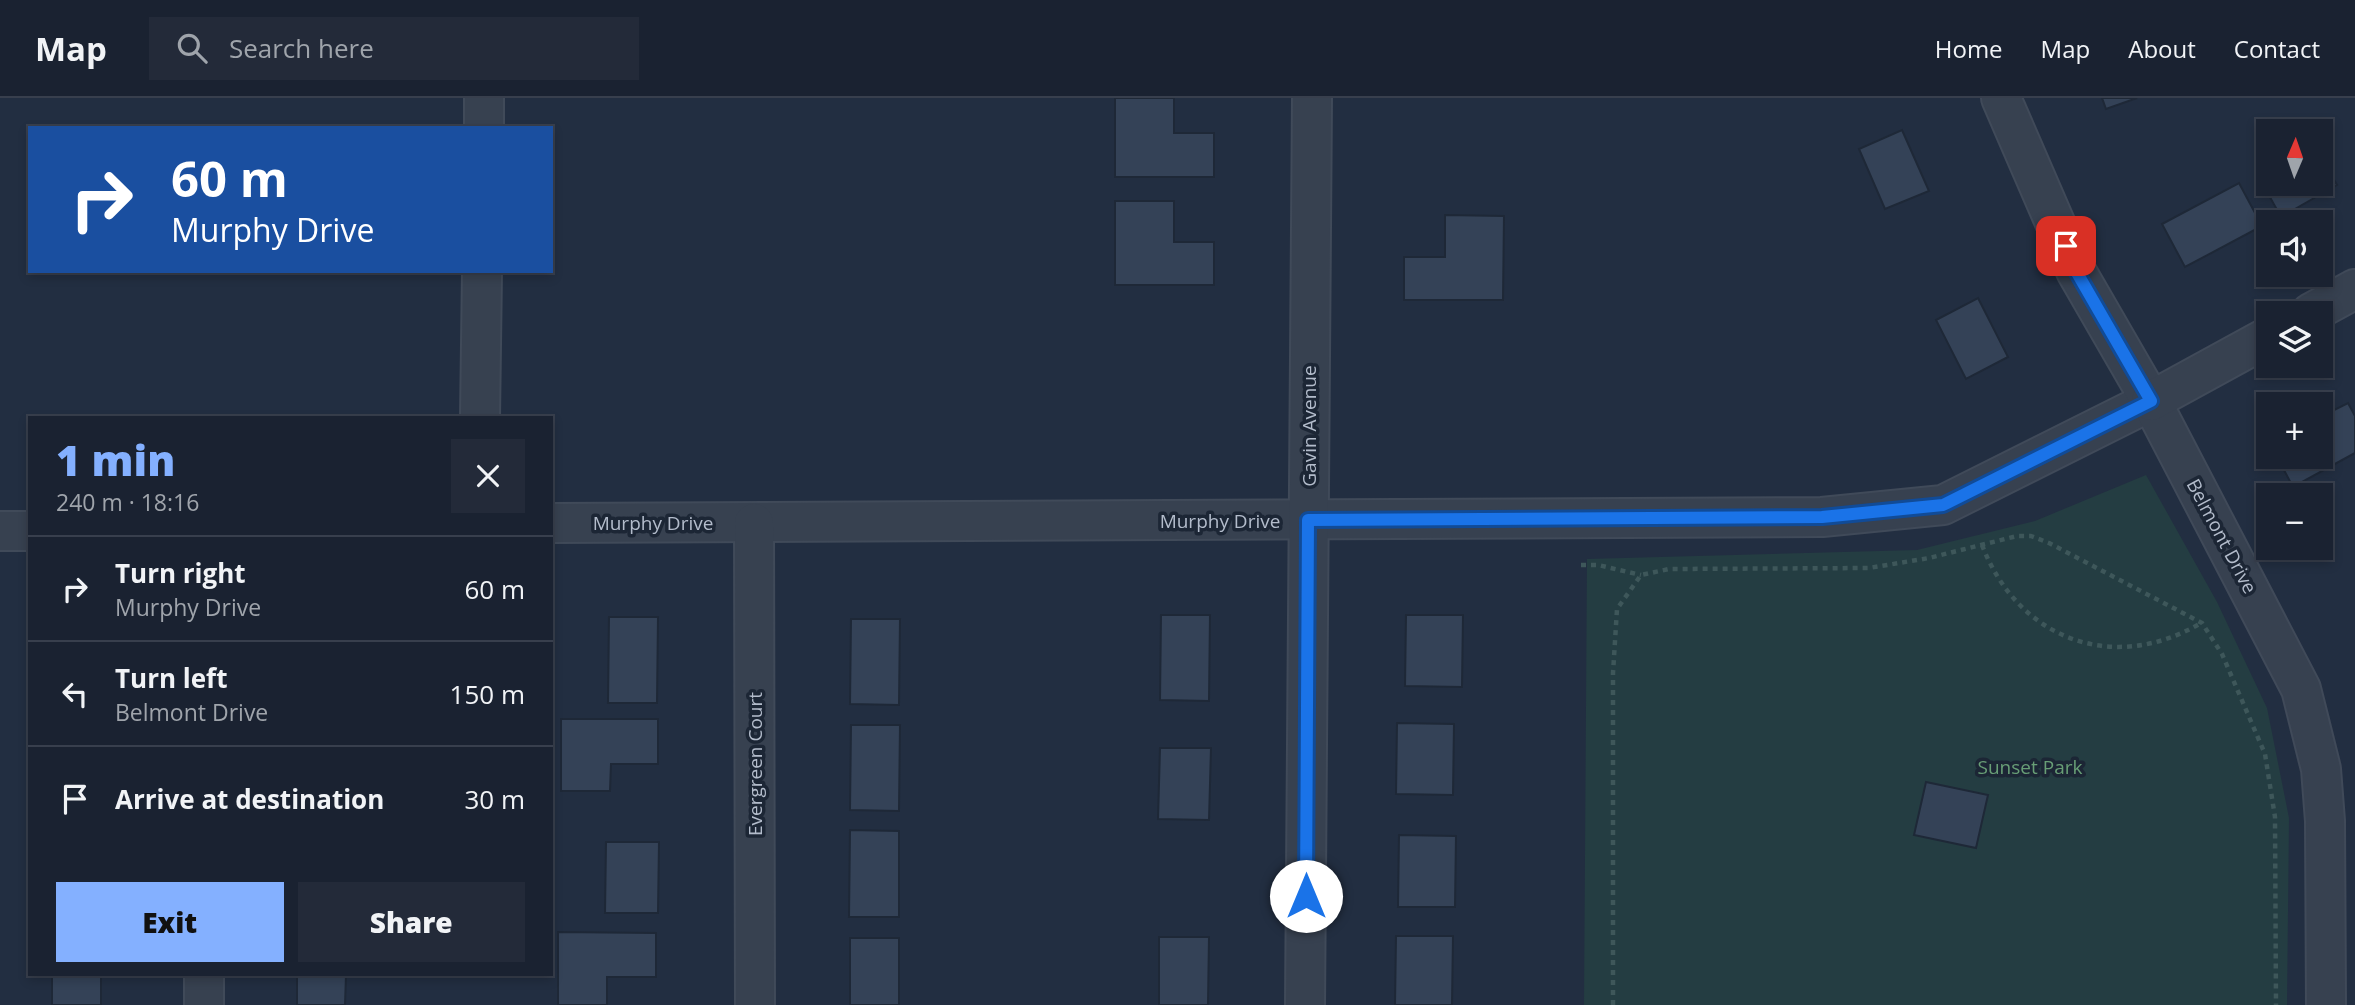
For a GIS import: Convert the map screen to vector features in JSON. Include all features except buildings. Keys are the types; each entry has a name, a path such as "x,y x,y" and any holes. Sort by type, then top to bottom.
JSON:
{"street":[{"path":"484,98 484,126"},
{"name":"Gavin Avenue","path":"1305,1005 1312,98"},
{"name":"Belmont Drive","path":"2001,98 2076,271 2151,401 2287,660 2311,724 2321,769 2326,821 2326,1005"},
{"path":"480,416 482,273"},
{"path":"2333,301 2355,289"},
{"name":"Murphy Drive","path":"553,523 1822,517 1943,505 2151,401 2256,344"},
{"name":"Evergreen Court","path":"754,523 755,1005"},
{"path":"0,531 28,531"},
{"path":"204,976 204,1005"}],"path":[{"path":"1581,565 1598,565 1641,575 1669,569 1869,568 2017,536 2040,540 2202,623 2222,654 2265,754 2276,817 2276,1005"},
{"path":"1981,544 1991,570 2026,614 2072,641 2109,647 2142,646 2179,636 2202,623"},
{"path":"1613,1005 1615,635 1617,609 1641,575"}],"green space":[{"name":"Sunset Park","path":"2146,475 2217,602 2267,708 2289,818 2287,1005 1584,1005 1587,559 1917,550 2035,521"}],"route":[{"path":"1306,896 1308,520 1566,516 1822,517 1943,505 2033,463 2151,401 2076,271 2066,246"}]}
